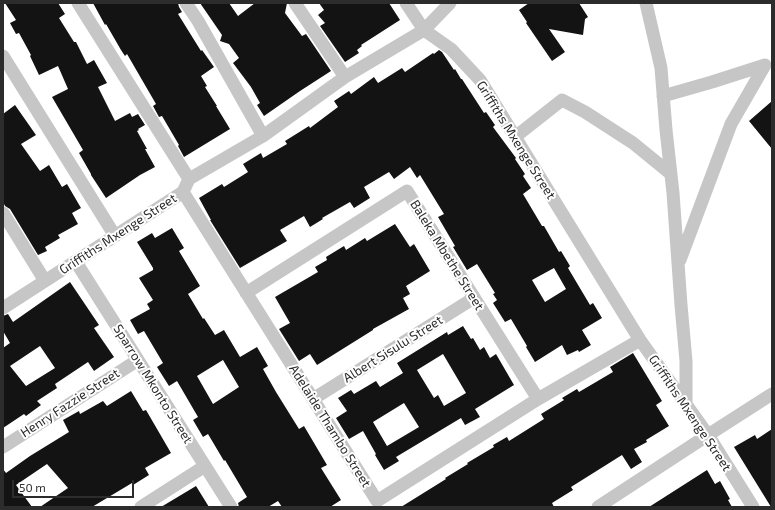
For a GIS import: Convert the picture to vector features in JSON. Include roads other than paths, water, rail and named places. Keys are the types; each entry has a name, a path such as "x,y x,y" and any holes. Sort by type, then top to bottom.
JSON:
{"street":[{"path":"78,3 189,179 263,136 344,77 424,30 450,3"},
{"path":"186,3 198,21 263,136"},
{"path":"295,3 344,77"},
{"path":"406,3 424,30"},
{"path":"646,3 661,68 686,361 686,404"},
{"name":"Griffiths Mxenge Street","path":"424,30 451,49 480,80 640,340 708,435 753,507"},
{"path":"3,56 115,236"},
{"path":"663,96 765,65 731,124 678,264"},
{"path":"515,137 562,100 585,112 633,143 671,174"},
{"name":"Griffiths Mxenge Street","path":"3,308 183,192 189,179"},
{"name":"Baleka Mbethe Street","path":"246,293 407,191 538,399"},
{"name":"Adelaide Thambo Street","path":"183,192 377,501 538,399 640,340"},
{"path":"3,213 45,281"},
{"name":"Sparrow Mkonto Street","path":"76,262 231,507"},
{"name":"Albert Sisulu Street","path":"313,399 474,298"},
{"name":"Henry Fazzie Street","path":"3,447 138,360"},
{"path":"598,507 772,394"},
{"path":"141,507 205,466"}]}
